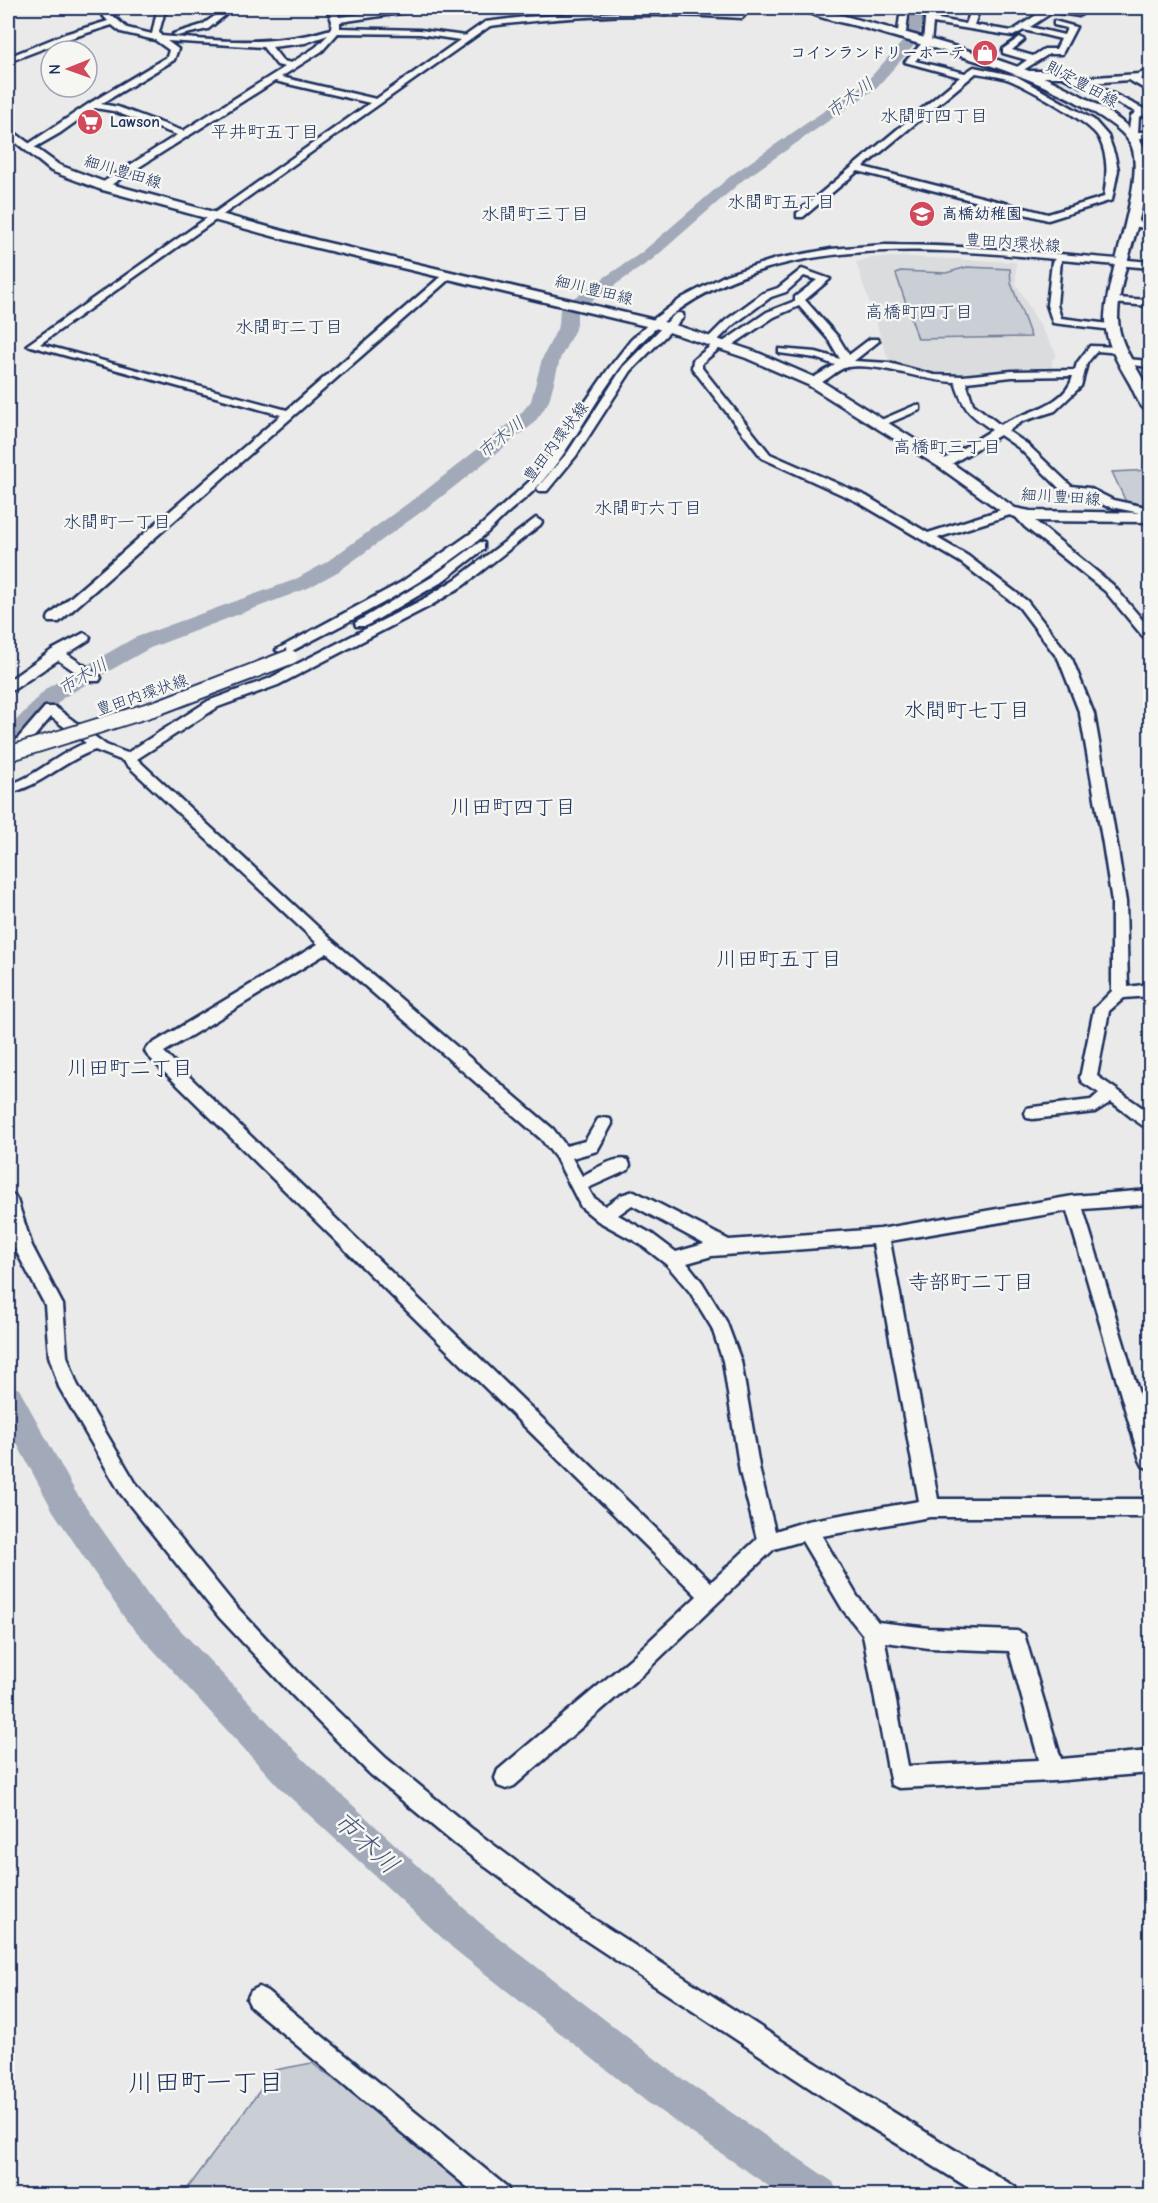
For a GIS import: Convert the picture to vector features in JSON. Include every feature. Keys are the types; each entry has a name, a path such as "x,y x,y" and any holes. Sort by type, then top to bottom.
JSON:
{"main road":[{"name":"則定豊田線","path":"806,8 1023,72 1112,119 1133,135"},
{"name":"細川豊田線","path":"8,131 55,168 104,186 211,217 564,301 718,344 813,382 944,464 1015,512 1054,517 1150,518"},
{"path":"1133,135 1141,152 1145,177 1130,223 1121,264 1113,327 1123,356 1150,408"}],"street":[{"path":"100,8 124,30 158,38 265,45 305,40 337,25 421,8"},
{"path":"29,147 171,58 174,49 158,38 155,32 160,13 167,8"},
{"path":"158,38 205,27 230,8"},
{"path":"331,8 337,25"},
{"path":"290,414 32,345 488,24 627,11 679,11 742,16 747,8"},
{"path":"899,35 902,32 905,8"},
{"path":"930,8 927,43 909,62 966,76"},
{"path":"969,26 976,8"},
{"path":"929,20 1013,34 1025,28 1049,8 1079,14 1085,8"},
{"path":"516,13 525,19"},
{"path":"8,60 68,36 114,22"},
{"path":"1023,72 1034,59 1047,51 1058,52 1072,27 1057,23"},
{"path":"337,25 469,39"},
{"path":"104,186 319,49 337,25"},
{"path":"1025,28 1067,38"},
{"path":"1020,40 1006,51 1034,59"},
{"path":"265,45 273,51 271,54 280,63 291,66"},
{"path":"800,215 856,168 966,76 978,70 1013,78 1091,122 1103,136 1113,170 1109,198 1048,217 856,168"},
{"path":"1023,72 1063,74 1147,111"},
{"path":"1081,81 1131,77 1150,72"},
{"path":"1131,77 1150,89"},
{"path":"274,78 377,102"},
{"path":"93,105 115,109 186,135"},
{"path":"1147,111 1135,116 1133,135 1150,135"},
{"path":"1130,223 1150,226"},
{"name":"豊田内環状線","path":"8,757 159,707 377,615 436,580 486,542 536,496 572,453 627,369 660,326 697,293 729,278 765,266 822,254 866,250 930,249 1121,264"},
{"name":"豊田内環状線","path":"660,326 705,297 806,262 868,255 931,254 1057,262 1145,264"},
{"path":"1057,262 1052,305 1057,321 1113,327"},
{"path":"718,344 729,323 767,295 785,287 802,272 825,279 799,299 834,339 846,363"},
{"path":"54,620 450,274"},
{"path":"758,280 785,287"},
{"path":"1116,301 1150,303"},
{"path":"801,303 786,306 718,344 697,362 697,368 766,456 862,499 975,566 1023,604 1065,659 1076,683 1092,734 1119,902 1120,993"},
{"path":"813,382 846,363 874,341"},
{"path":"944,464 1021,418 1050,409 1077,384 1083,360 1094,348 1150,364"},
{"path":"783,351 816,355 846,363 887,366 925,377 958,379 1012,374 1078,373"},
{"path":"958,379 968,405 998,430 1023,446 1067,489 1084,491 1110,503 1150,511"},
{"path":"880,423 916,408"},
{"path":"928,537 1015,512 1137,612 1150,636"},
{"path":"128,758 213,704 273,682 426,603 460,582 536,522"},
{"path":"8,687 84,637"},
{"path":"57,653 94,678"},
{"name":"豊田内環状線","path":"8,744 121,710 286,653"},
{"path":"8,757 50,710 101,748 128,758 328,945 520,1109 546,1134 562,1154 587,1202 604,1216 646,1239 673,1260 696,1287 720,1326 732,1361 750,1472 768,1542"},
{"path":"8,789 24,785 73,753 98,744"},
{"path":"328,945 153,1050 711,1596"},
{"path":"1150,990 1120,993 1102,1010 1088,1078 1108,1094 1140,1113 1150,1123"},
{"path":"1033,1113 1095,1106 1108,1094"},
{"path":"562,1154 591,1146 604,1124"},
{"path":"578,1185 622,1166"},
{"path":"673,1260 712,1249 880,1236 1073,1203 1150,1197"},
{"path":"604,1216 627,1200 634,1198 727,1248"},
{"path":"8,1200 23,1247 54,1305 58,1356 68,1387 128,1488 226,1610 310,1699 378,1766 463,1836 580,1924 858,2105 1006,2196"},
{"path":"1073,1203 1150,1460"},
{"path":"880,1236 930,1508"},
{"path":"506,1778 637,1666 768,1542 807,1530 930,1508 1150,1508"},
{"path":"807,1530 850,1603 873,1631 899,1777 1053,1770 1150,1762"},
{"path":"873,1631 929,1638 1017,1641 1053,1770"},
{"path":"259,1999 498,2196"}],"shaded area":[{"path":"909,257 1016,262 1016,284 1057,355 1052,360 1052,372 1013,372 950,378 891,367 856,262 871,258"},
{"path":"967,267 1010,269 1011,283 1031,337 918,339 896,274 900,271 946,273"},
{"path":"1150,470 1150,504 1127,504 1112,472"},
{"path":"312,2063 482,2195 182,2196 275,2070"}],"waterway":[{"name":"市木川","path":"8,742 55,693 142,643 301,584 332,567 428,498 525,421 540,401 551,359 568,325 569,309 647,256 738,177 871,85 911,41 919,8"},
{"name":"市木川","path":"8,1398 64,1501 138,1609 292,1774 467,1936 661,2088 819,2196"}],"place":[{"name":"コインランドリーホーテ","path":"985,53"},
{"name":"Lawson","path":"90,122"},
{"name":"高橋幼稚園","path":"922,214"}],"district":[{"name":"水間町四丁目","path":"934,116"},
{"name":"平井町五丁目","path":"265,132"},
{"name":"水間町五丁目","path":"781,202"},
{"name":"水間町三丁目","path":"535,214"},
{"name":"高橋町四丁目","path":"919,312"},
{"name":"水間町二丁目","path":"289,327"},
{"name":"高橋町三丁目","path":"947,447"},
{"name":"水間町六丁目","path":"648,508"},
{"name":"水間町一丁目","path":"117,522"},
{"name":"水間町七丁目","path":"967,710"},
{"name":"川田町四丁目","path":"513,807"},
{"name":"川田町五丁目","path":"779,959"},
{"name":"川田町二丁目","path":"130,1068"},
{"name":"寺部町二丁目","path":"971,1282"},
{"name":"川田町一丁目","path":"206,2083"}]}
